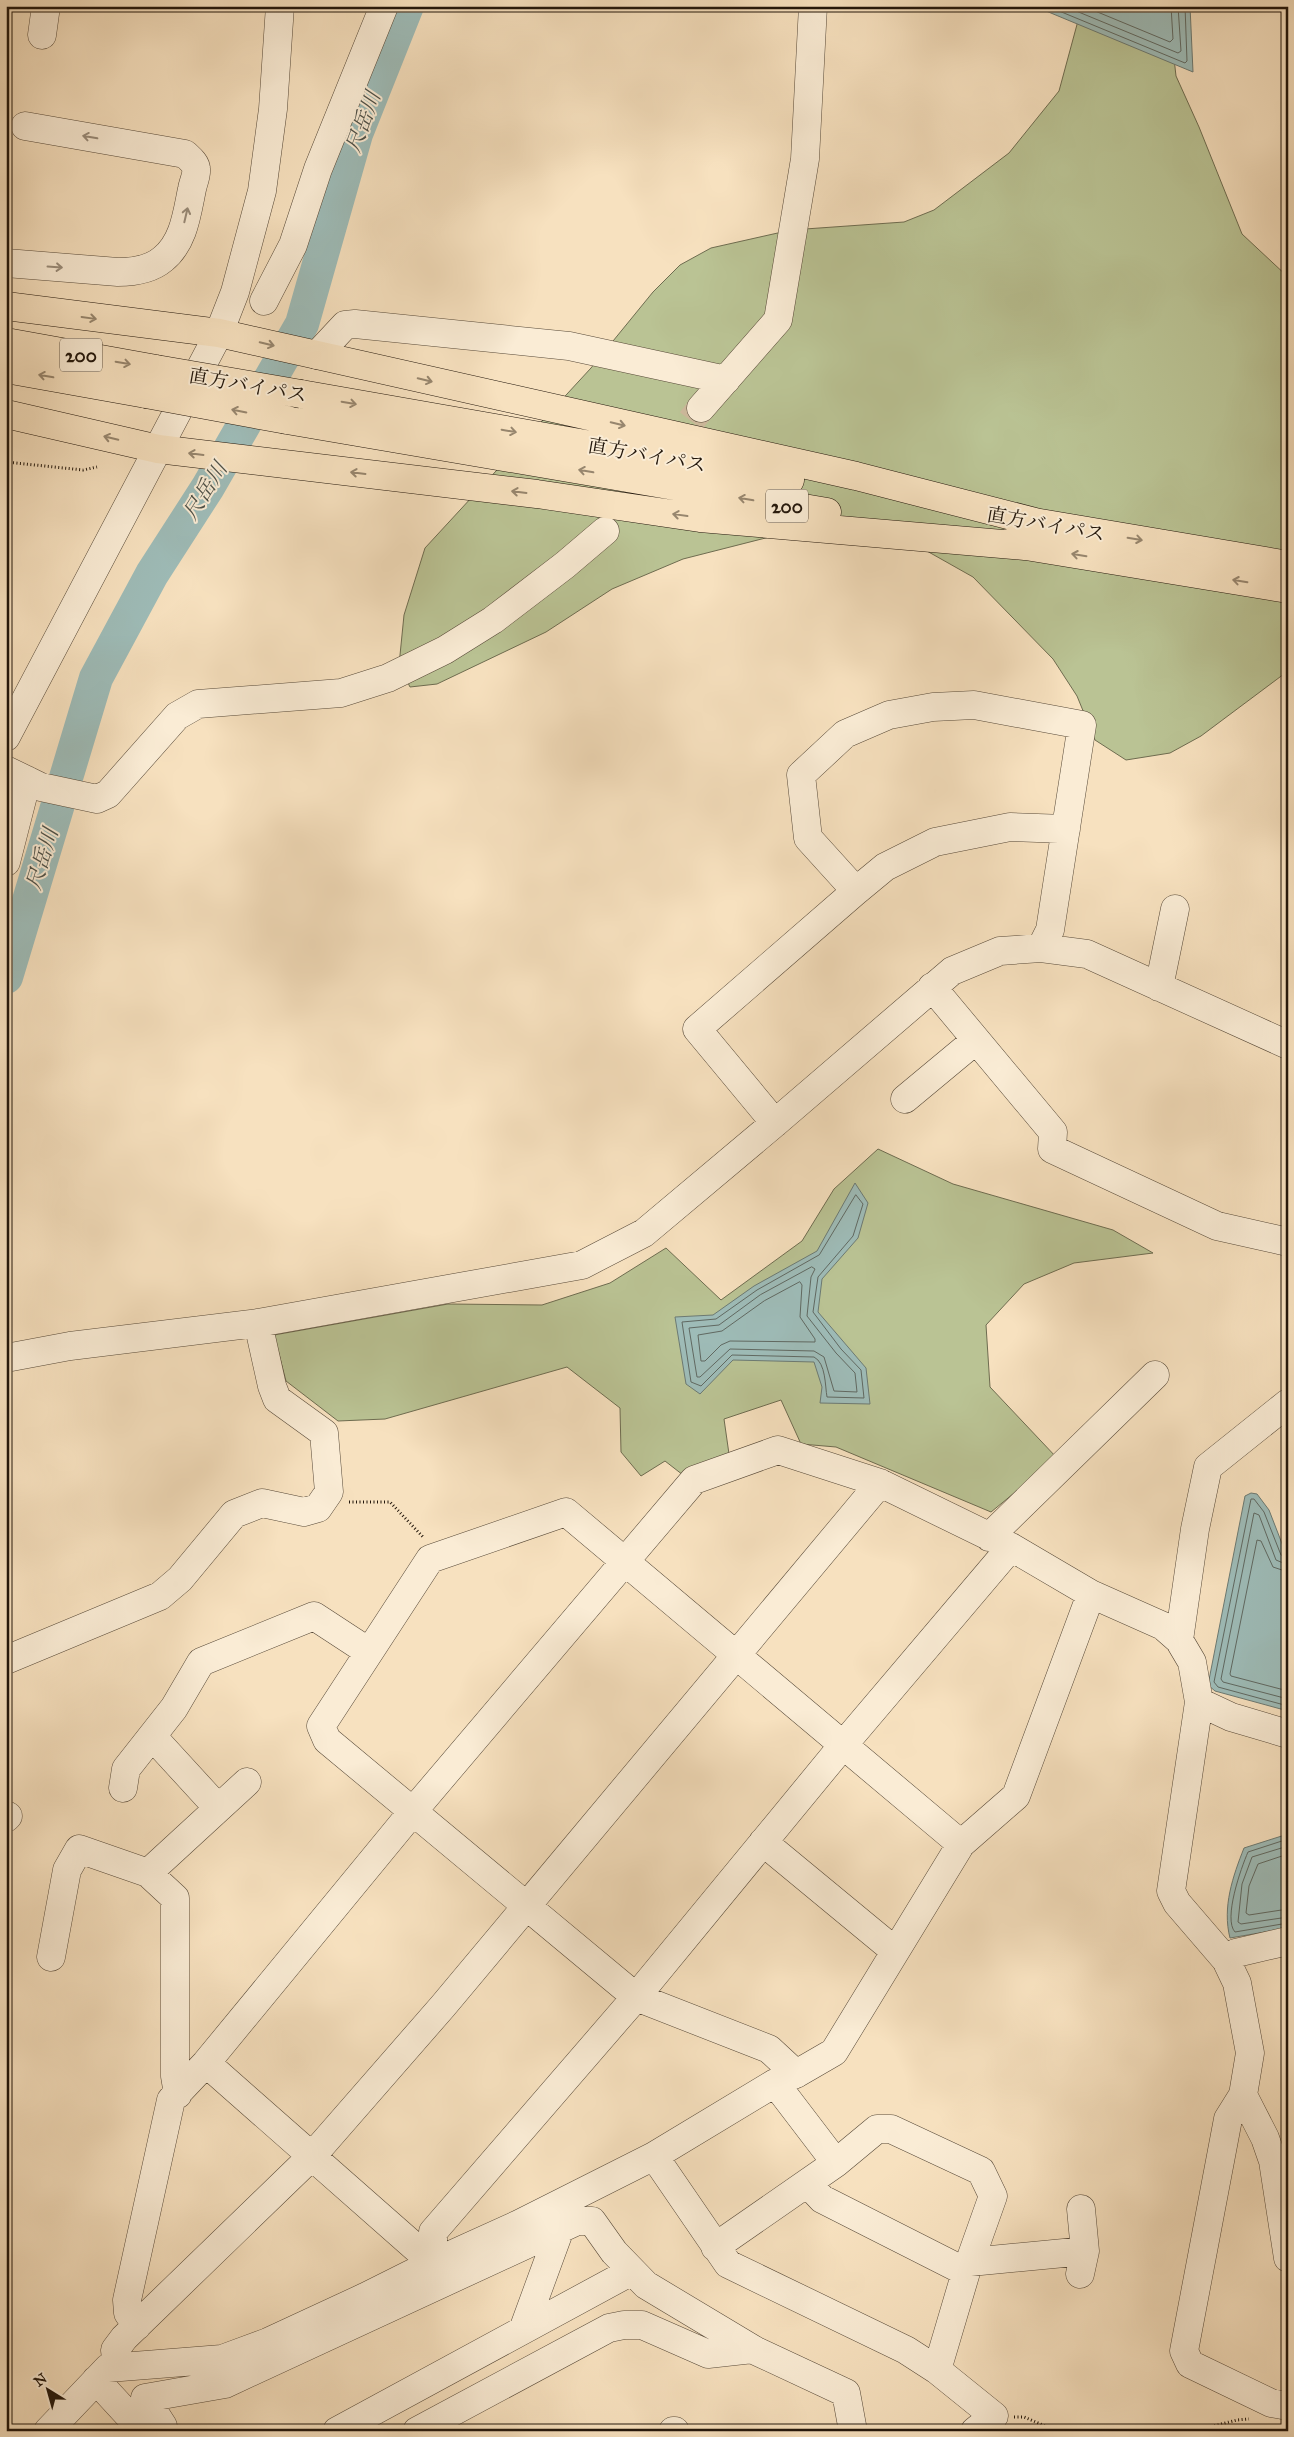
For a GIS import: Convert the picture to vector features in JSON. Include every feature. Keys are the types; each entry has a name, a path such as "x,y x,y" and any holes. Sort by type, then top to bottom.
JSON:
{"highway":[{"path":"6,306 219,333 856,476 1039,523"},
{"name":"直方バイパス","path":"6,342 1288,565"},
{"name":"直方バイパス","path":"6,369 287,420 1025,546 1288,588"},
{"path":"6,414 158,449 537,494 700,518 1025,546"}],"street":[{"path":"42,35 46,6"},
{"path":"6,736 219,333 235,292 262,191 273,109 280,6"},
{"path":"264,301 292,245 318,169 384,6"},
{"path":"701,408 778,320 805,159 813,6"},
{"path":"6,264 118,272 131,272 152,266 163,259 172,249 183,231 196,170 192,160 185,154 25,126"},
{"path":"317,355 346,325 355,324 569,346 726,380"},
{"path":"6,862 17,775 41,788 96,799 108,794 177,716 198,704 341,693 388,678 445,650 493,620 565,565 605,531"},
{"path":"856,891 808,838 801,775 845,734 889,715 933,707 974,705 1082,725 1050,930 1041,948"},
{"path":"775,1123 697,1029 885,867 935,842 1010,827 1066,829"},
{"path":"1159,987 1175,909"},
{"path":"6,1358 70,1346 258,1324 582,1265 644,1232 775,1123 952,971 1000,952 1041,948 1087,954 1288,1045"},
{"path":"932,987 1053,1132 1052,1149 1186,1214 1216,1226 1288,1242"},
{"path":"904,1099 976,1040"},
{"path":"6,1660 160,1596 180,1579 234,1514 262,1503 304,1512 318,1508 329,1492 324,1433 277,1400 258,1324"},
{"path":"433,2263 433,2232 636,1996 844,1744 1000,1542 1155,1375"},
{"path":"1179,1640 1195,1529 1208,1467 1288,1403"},
{"path":"137,2326 128,2313 127,2300 171,2100 206,2063 414,1810 694,1480 778,1450 880,1483 1000,1542 1091,1594 1163,1626 1179,1640 1192,1662 1199,1702 1171,1891 1177,1903 1226,1960 1237,1984 1250,2053 1243,2096 1228,2118 1184,2351 1190,2364 1271,2403 1288,2406"},
{"path":"48,2431 106,2374 115,2350 137,2326 313,2155 442,2006 880,1483"},
{"path":"836,2163 769,2049 636,1996 328,1740 321,1726 430,1559 566,1512 961,1844"},
{"path":"158,2430 145,2398 225,2384 407,2288 433,2263 519,2224 654,2156 834,2052 961,1844 1016,1796 1091,1594"},
{"path":"123,1788 126,1769 174,1708 201,1662 314,1616 369,1652"},
{"path":"1199,1702 1231,1717 1288,1734"},
{"path":"152,1736 218,1808"},
{"path":"148,1873 247,1782"},
{"path":"763,1842 895,1951"},
{"path":"51,1956 67,1870 79,1849 148,1873 175,1898 175,2076 178,2094"},
{"path":"1226,1960 1236,1953 1288,1942"},
{"path":"206,2063 313,2155 433,2263"},
{"path":"1243,2096 1265,2138 1273,2161 1288,2258"},
{"path":"715,2247 836,2163 877,2129 891,2129 981,2171 993,2196 968,2267 937,2370"},
{"path":"654,2156 728,2264 906,2350 937,2370 984,2424"},
{"path":"807,2183 822,2199 968,2267 1083,2262 1081,2209"},
{"path":"106,2374 222,2359 578,2221 592,2221 614,2252 646,2285 753,2349 846,2393 853,2431"},
{"path":"523,2330 560,2229"},
{"path":"337,2431 632,2271"},
{"path":"417,2431 609,2328 624,2325 642,2325 708,2354 753,2349"},
{"path":"106,2374 158,2430"}],"path":[{"path":"6,462 83,470 97,467"},
{"path":"321,1503 390,1502 440,1556"},
{"path":"984,2424 1024,2417 1057,2431"},
{"path":"1194,2431 1237,2420 1253,2419"},
{"path":"1099,2431 1120,2426 1142,2427 1151,2431"}],"green space":[{"path":"1082,6 1168,6 1176,76 1199,127 1242,234 1288,277 1288,671 1201,736 1170,753 1126,760 1095,740 1077,696 1053,659 973,577 918,546 793,531 683,559 612,589 546,632 437,684 410,687 399,665 404,615 425,548 591,368 653,292 680,265 711,248 791,230 904,222 934,210 1009,153 1059,91"},
{"path":"878,1149 953,1184 1113,1230 1153,1253 1074,1263 1024,1284 986,1325 990,1387 1057,1458 991,1512 836,1447 801,1444 781,1400 724,1419 729,1454 683,1475 665,1461 641,1476 621,1452 620,1408 567,1367 385,1419 338,1421 286,1381 274,1335 448,1304 542,1305 610,1283 666,1248 721,1300 802,1241 834,1189"}],"water":[{"path":"1034,6 1190,6 1193,72"},
{"path":"855,1183 868,1203 858,1238 822,1279 818,1312 866,1368 870,1404 820,1403 822,1387 814,1362 733,1360 700,1394 686,1384 675,1317 713,1315 754,1286 817,1251"},
{"path":"1251,1493 1257,1494 1269,1510 1288,1559 1288,1711 1215,1691 1208,1685 1245,1496"},
{"path":"1288,1834 1288,1928 1230,1938 1227,1915 1228,1903 1236,1870 1244,1848"}],"waterway":[{"name":"尺岳川","path":"6,977 96,678 152,574 208,487 302,324 356,134 407,6"}],"tunnel":[{"path":"665,454 701,408"}]}
